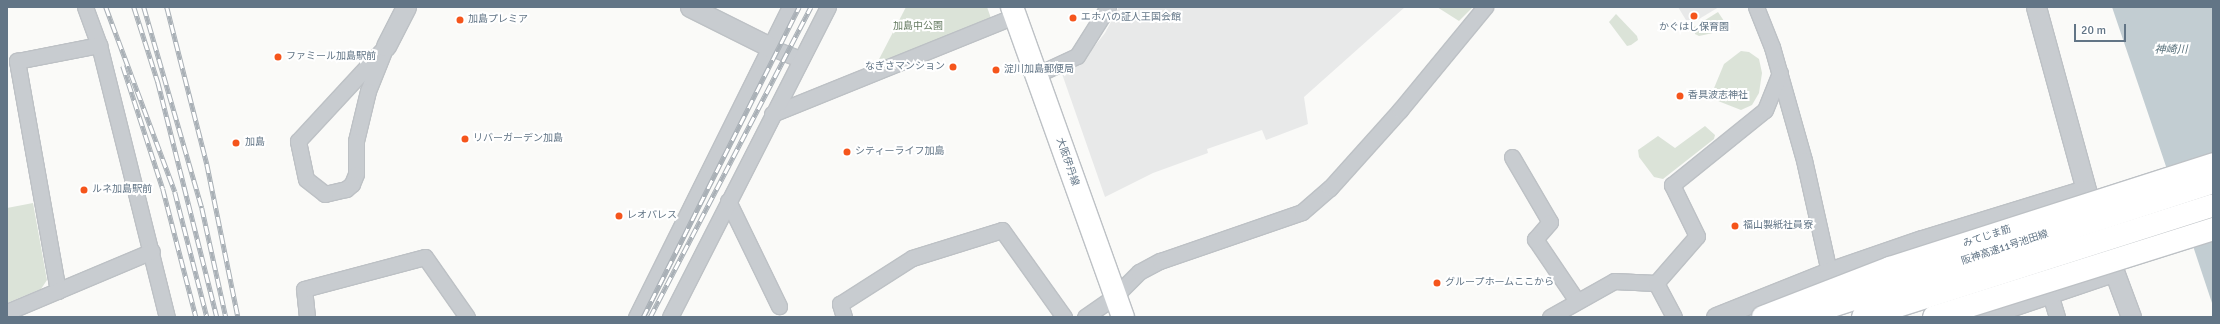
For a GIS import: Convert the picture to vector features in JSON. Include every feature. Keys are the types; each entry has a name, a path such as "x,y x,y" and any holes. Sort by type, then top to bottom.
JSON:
{"main road":[{"name":"大阪伊丹線","path":"1013,11 1123,317"},
{"name":"みてじま筋","path":"1763,317 1890,268 2213,164"},
{"name":"阪神高速11号池田線","path":"1798,317 2213,182"},
{"path":"1864,317 2213,205"},
{"path":"1934,317 2213,229"}],"street":[{"path":"85,7 99,45 152,251 167,317"},
{"path":"386,46 298,141 306,179 324,194 346,190 352,184 356,174 357,134 368,91 386,46 406,7"},
{"path":"690,7 770,47 800,59"},
{"path":"636,317 790,7"},
{"path":"670,317 728,200 828,7"},
{"path":"1036,75 1077,56 1108,7"},
{"path":"1085,317 1116,296 1138,272 1160,261 1302,212 1330,188 1400,110 1485,7"},
{"path":"1756,7 1780,73 1804,160 1829,272 1864,317"},
{"path":"2036,7 2085,190 2113,272 2131,317"},
{"path":"772,114 1013,11"},
{"path":"58,291 17,61 99,45"},
{"path":"1656,284 1697,236 1672,185 1765,110 1780,73"},
{"path":"1512,158 1550,222 1535,238 1578,301"},
{"path":"1716,317 1829,272 2085,190"},
{"path":"728,200 779,306"},
{"path":"844,317 840,304 912,258 1002,230 1064,317"},
{"path":"7,312 152,251"},
{"path":"307,317 304,288 425,257 467,317"},
{"path":"1980,317 2113,272"},
{"path":"1550,317 1614,281 1656,284"},
{"path":"1656,284 1674,317"},
{"path":"2050,294 2057,317"}],"shaded area":[{"path":"1119,7 1405,7 1304,97 1308,124 1266,140 1262,130 1207,149 1208,153 1153,173 1105,197 1061,71 1082,62 1105,33"},
{"name":"かぐはし保育園","path":"1678,7 1719,7 1689,25"}],"green space":[{"name":"加島中公園","path":"906,7 987,7 992,21 875,67"},
{"path":"1437,7 1473,7 1459,21"},
{"path":"1718,12 1728,27 1727,30 1699,36 1695,34 1694,27"},
{"path":"1616,14 1637,36 1638,40 1631,45 1627,46 1609,22"},
{"path":"1741,51 1749,52 1759,59 1762,73 1759,93 1752,105 1741,110 1718,101 1712,93 1724,64"},
{"path":"1705,126 1715,135 1714,139 1663,179 1654,177 1639,157 1638,150 1658,136 1675,148"},
{"path":"33,203 47,280 41,289 7,303 7,208"}],"water":[{"name":"神崎川","path":"2112,7 2213,7 2213,306 2194,249"}],"railway":[{"path":"106,7 175,192 207,317"},
{"path":"134,7 158,82 217,317"},
{"path":"144,7 202,208 226,317"},
{"path":"167,7 207,164 238,317"},
{"path":"643,317 799,7"},
{"path":"650,317 811,7"},
{"path":"123,66 163,189 196,317"}],"place":[{"name":"かぐはし保育園","path":"1694,16"},
{"name":"エホバの証人王国会館","path":"1073,18"},
{"name":"加島プレミア","path":"460,20"},
{"name":"ファミール加島駅前","path":"278,57"},
{"name":"なぎさマンション","path":"953,67"},
{"name":"淀川加島郵便局","path":"996,70"},
{"name":"香具波志神社","path":"1680,96"},
{"name":"リバーガーデン加島","path":"465,139"},
{"name":"加島","path":"236,143"},
{"name":"シティーライフ加島","path":"847,152"},
{"name":"ルネ加島駅前","path":"84,190"},
{"name":"レオパレス","path":"619,216"},
{"name":"福山製紙社員寮","path":"1735,226"},
{"name":"グループホームここから","path":"1437,283"}]}
